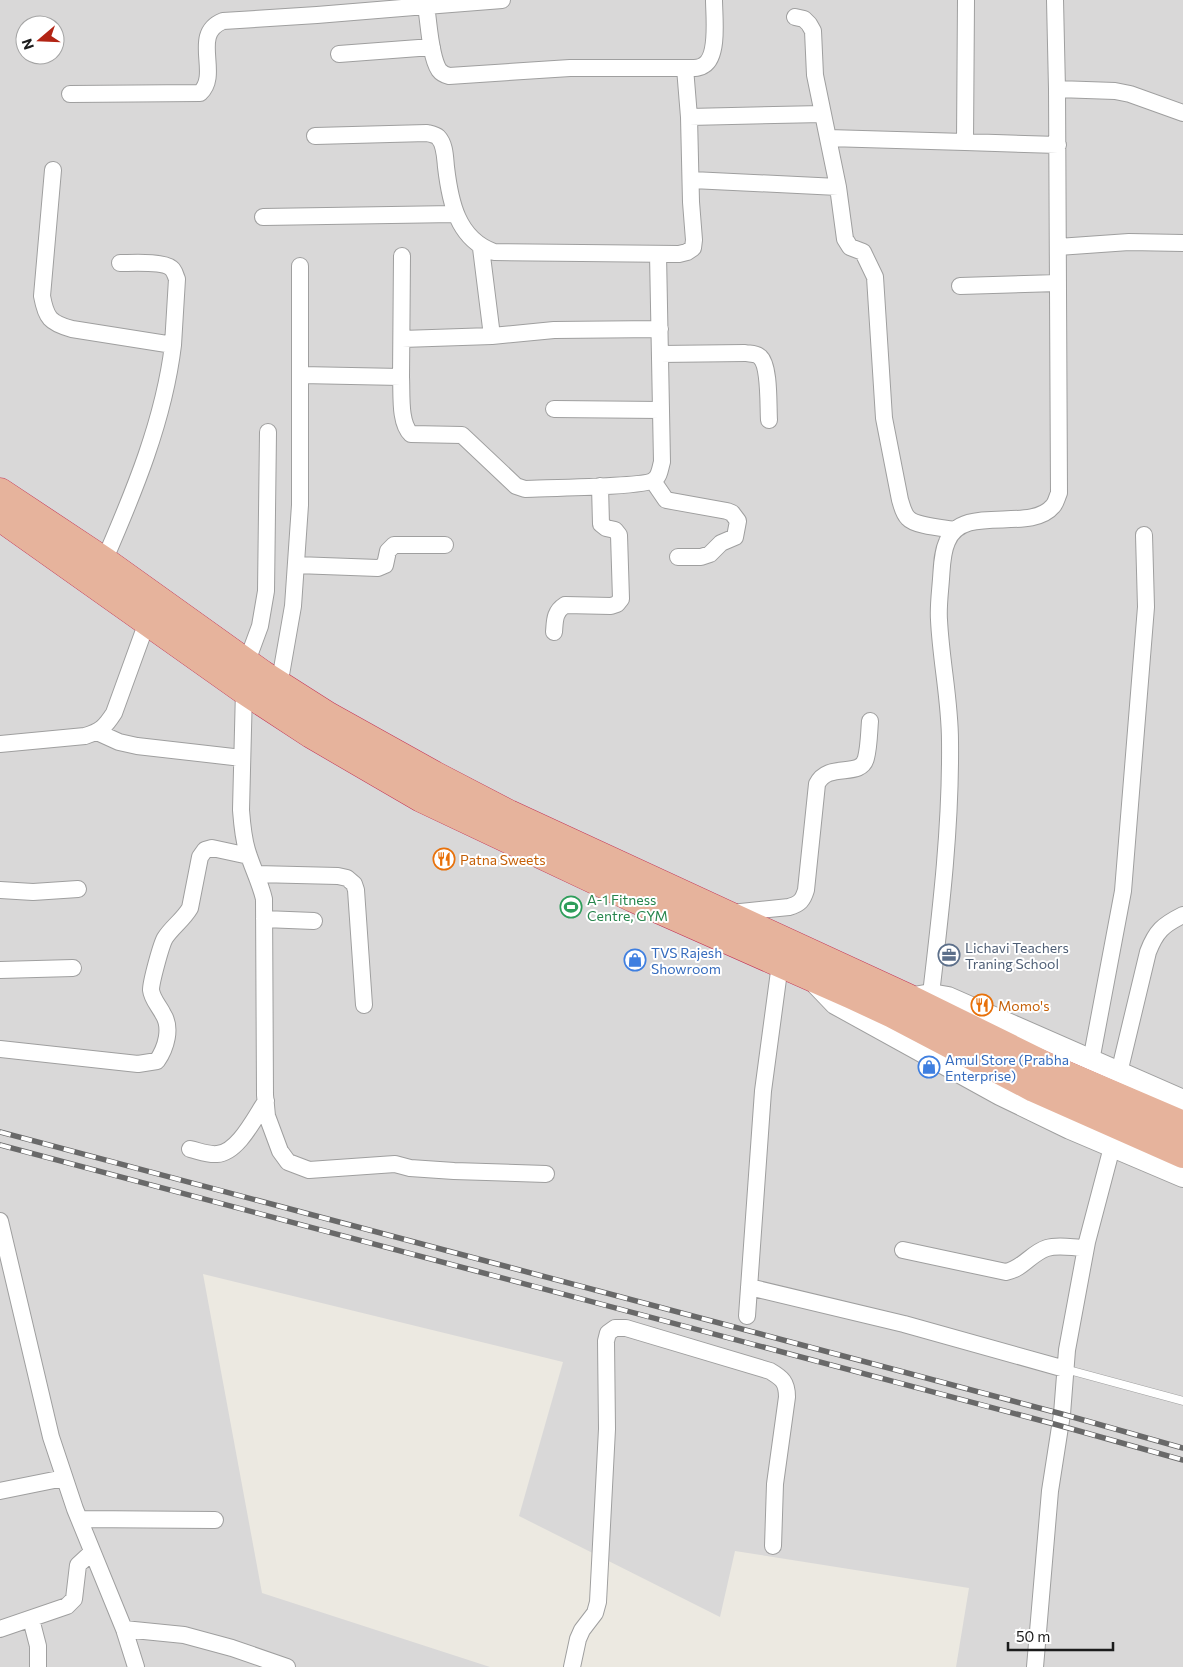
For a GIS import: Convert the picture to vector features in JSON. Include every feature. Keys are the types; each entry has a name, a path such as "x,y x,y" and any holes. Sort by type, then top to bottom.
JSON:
{"highway":[{"path":"0,492 104,561 246,664 361,734 434,775 510,814 726,914 920,996 1042,1078 1183,1154"},
{"path":"0,517 244,690 311,734 421,798 633,898 1042,1078 1183,1125"}],"street":[{"path":"70,94 200,93 205,89 207,81 208,38 210,30 216,24 223,21 317,16 502,0"},
{"path":"426,6 432,47 438,69 442,74 449,76 570,68 698,68 704,66 712,55 714,0"},
{"path":"965,142 966,0"},
{"path":"1055,0 1058,145 1059,493 1053,506 1042,514 1028,518 987,520 966,524 955,530 947,540 942,558 939,619 950,738 950,791 947,847 920,996 948,997 1183,1100"},
{"path":"794,17 804,19 812,31 815,76 838,187 847,243 863,252 875,277 886,426 900,500 904,512 909,519 917,523 955,530"},
{"path":"339,54 432,47"},
{"path":"315,136 427,133 437,136 443,146 449,196 455,214 468,234 481,248 494,252 514,253 679,254 693,248 694,240 685,68"},
{"path":"1057,89 1115,91 1130,94 1183,113"},
{"path":"689,117 823,114"},
{"path":"828,138 1058,145"},
{"path":"53,170 42,296 44,309 50,320 59,326 72,329 174,345"},
{"path":"692,180 838,187"},
{"path":"263,216 455,214"},
{"path":"1058,247 1130,242 1183,243"},
{"path":"481,248 492,336"},
{"path":"402,256 401,377 404,422 407,430 411,434 462,435 507,480 516,486 525,488 640,484 653,481 659,474 662,462 658,254"},
{"path":"104,561 129,503 161,410 171,368 174,345 177,279 175,272 170,266 161,264 120,263"},
{"path":"280,686 290,623 300,505 300,266"},
{"path":"960,286 1058,283"},
{"path":"402,339 492,336 554,330 660,329"},
{"path":"660,354 745,353 755,354 760,357 765,365 769,420"},
{"path":"301,374 401,377"},
{"path":"554,409 661,410"},
{"path":"246,664 260,626 266,591 268,432"},
{"path":"653,481 666,500 727,511 732,513 738,521 735,537 721,543 706,556 697,558 678,557"},
{"path":"554,632 556,614 558,609 564,605 612,606 617,604 620,599 619,535 615,530 606,528 601,524 600,486"},
{"path":"1091,1061 1123,892 1146,607 1144,536"},
{"path":"296,565 378,568 384,566 388,551 394,545 445,545"},
{"path":"0,744 85,736 97,732 106,725 114,713 147,622"},
{"path":"244,690 242,827 249,856 264,899 266,1101 267,1116 280,1151 288,1162 309,1170 395,1164 410,1168 454,1171 546,1174"},
{"path":"726,914 789,907 798,904 804,898 817,784 820,777 826,773 862,766 866,759 870,721"},
{"path":"97,732 119,742 137,746 242,758"},
{"path":"0,1050 138,1064 157,1061 162,1053 167,1035 167,1024 165,1016 154,1000 151,990 152,980 165,938 186,916 190,908 200,857 205,850 212,848 249,856"},
{"path":"256,874 338,876 347,878 354,884 358,906 364,1005"},
{"path":"0,890 33,892 78,889"},
{"path":"1119,1073 1148,952 1153,939 1160,929 1183,915"},
{"path":"264,919 314,921"},
{"path":"747,1316 763,1091 780,964"},
{"path":"0,970 73,968"},
{"path":"809,977 835,1004 1000,1096 1070,1129 1183,1177"},
{"path":"190,1149 216,1154 229,1150 241,1138 266,1101"},
{"path":"1035,1667 1050,1491 1062,1414 1066,1350 1086,1248 1112,1147"},
{"path":"0,1221 51,1437 79,1520 124,1629 136,1667"},
{"path":"904,1250 1006,1272 1022,1266 1046,1248 1056,1246 1086,1248"},
{"path":"749,1287 904,1324 1065,1369"},
{"path":"572,1667 578,1640 582,1630 595,1614 598,1602 607,1429 606,1341 608,1333 616,1328 626,1328 770,1371 782,1378 787,1386 787,1397 775,1484 773,1546"},
{"path":"0,1492 64,1478"},
{"path":"79,1520 215,1520"},
{"path":"0,1629 67,1606 74,1599 78,1565 92,1552"},
{"path":"31,1619 38,1646 38,1667"},
{"path":"124,1629 184,1635 232,1648 287,1667"}],"lane":[{"path":"1065,1369 1183,1401"}],"shaded area":[{"path":"0,0 1183,0 1183,1667 956,1667 969,1588 735,1551 720,1617 519,1516 563,1362 203,1274 262,1593 490,1667 0,1667"}],"railway":[{"path":"0,1132 1062,1414 1183,1448"},
{"path":"0,1145 1054,1424 1183,1460"}],"place":[{"name":"Patna Sweets","path":"444,859"},
{"name":"A-1 Fitness Centre, GYM","path":"571,907"},
{"name":"Lichavi Teachers Traning School","path":"949,955"},
{"name":"TVS Rajesh Showroom","path":"635,960"},
{"name":"Momo's","path":"982,1005"},
{"name":"Amul Store (Prabha Enterprise)","path":"929,1067"}]}
